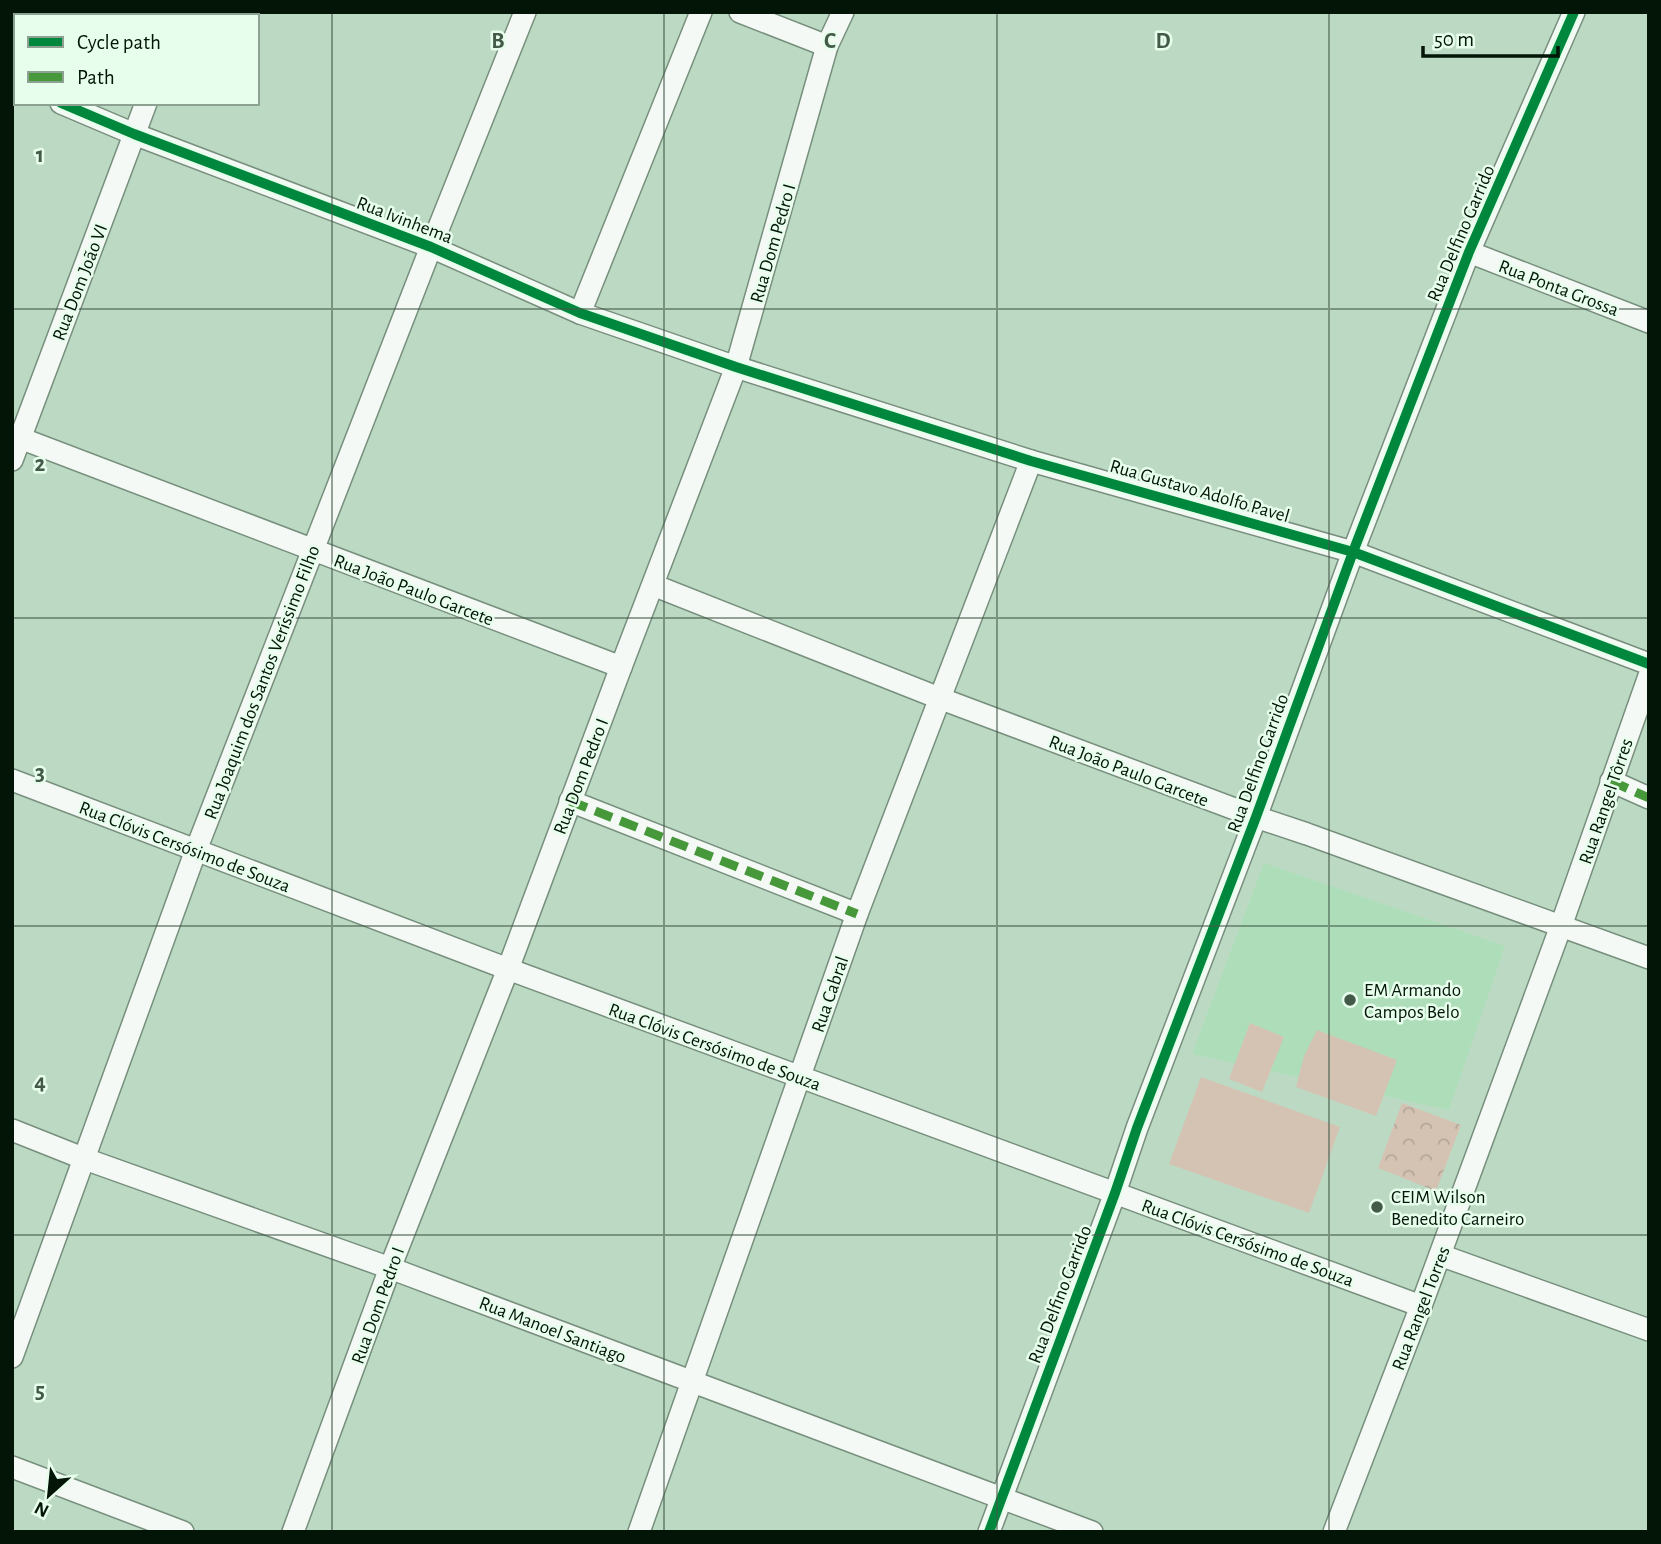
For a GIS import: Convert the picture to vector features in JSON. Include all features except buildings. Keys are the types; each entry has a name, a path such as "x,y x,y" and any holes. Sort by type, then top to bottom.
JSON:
{"street":[{"name":"Rua Joaquim dos Santos Veríssimo Filho","path":"12,1357 196,850 525,12"},
{"path":"580,313 701,12"},
{"path":"740,12 827,47"},
{"name":"Rua Dom Pedro I","path":"293,1532 390,1268 508,970 736,368 827,47 843,12"},
{"name":"Rua Delfino Garrido","path":"989,1532 1353,552 1469,252 1574,12"},
{"name":"Rua Ivinhema","path":"66,105 134,134 431,247 580,313 736,368"},
{"name":"Rua Dom João VI","path":"12,460 16,437 145,105"},
{"name":"Rua Ponta Grossa","path":"1469,252 1649,322"},
{"name":"Rua Gustavo Adolfo Pavel","path":"736,368 1031,461 1353,552 1649,664"},
{"name":"Rua João Paulo Garcete","path":"16,437 621,667"},
{"name":"Rua Cabral","path":"639,1532 857,914 1031,461"},
{"name":"Rua João Paulo Garcete","path":"653,585 939,698 1256,817 1649,958"},
{"name":"Rua Rangel Tôrres","path":"1561,926 1649,676"},
{"name":"Rua Clóvis Cersósimo de Souza","path":"12,780 508,970 1421,1306"},
{"path":"1611,781 1649,797"},
{"path":"570,801 857,914"},
{"name":"Rua Rangel Torres","path":"1334,1532 1421,1306 1561,926"},
{"name":"Rua Manoel Santiago","path":"12,1130 85,1159 390,1268 1092,1532"},
{"path":"1440,1255 1649,1330"},
{"path":"12,1467 183,1532"}],"shaded area":[{"name":"EM Armando Campos Belo","path":"1264,863 1505,946 1449,1110 1192,1054"}],"green space":[{"path":"1250,1023 1284,1037 1262,1092 1229,1079"},
{"path":"1317,1030 1397,1060 1376,1116 1296,1087 1304,1056"},
{"path":"1201,1077 1340,1127 1309,1213 1169,1164"},
{"path":"1402,1103 1461,1125 1436,1191 1378,1168"}],"marked path":[{"path":"1611,781 1649,798"},
{"path":"570,801 857,914"}],"cycle path":[{"path":"989,1532 1353,552 1469,252 1574,12"},
{"path":"66,105 134,134 431,247 580,313 736,367 1031,461 1353,552 1649,664"}],"place":[{"name":"EM Armando Campos Belo","path":"1350,1000"},
{"name":"CEIM Wilson Benedito Carneiro","path":"1377,1207"}]}
